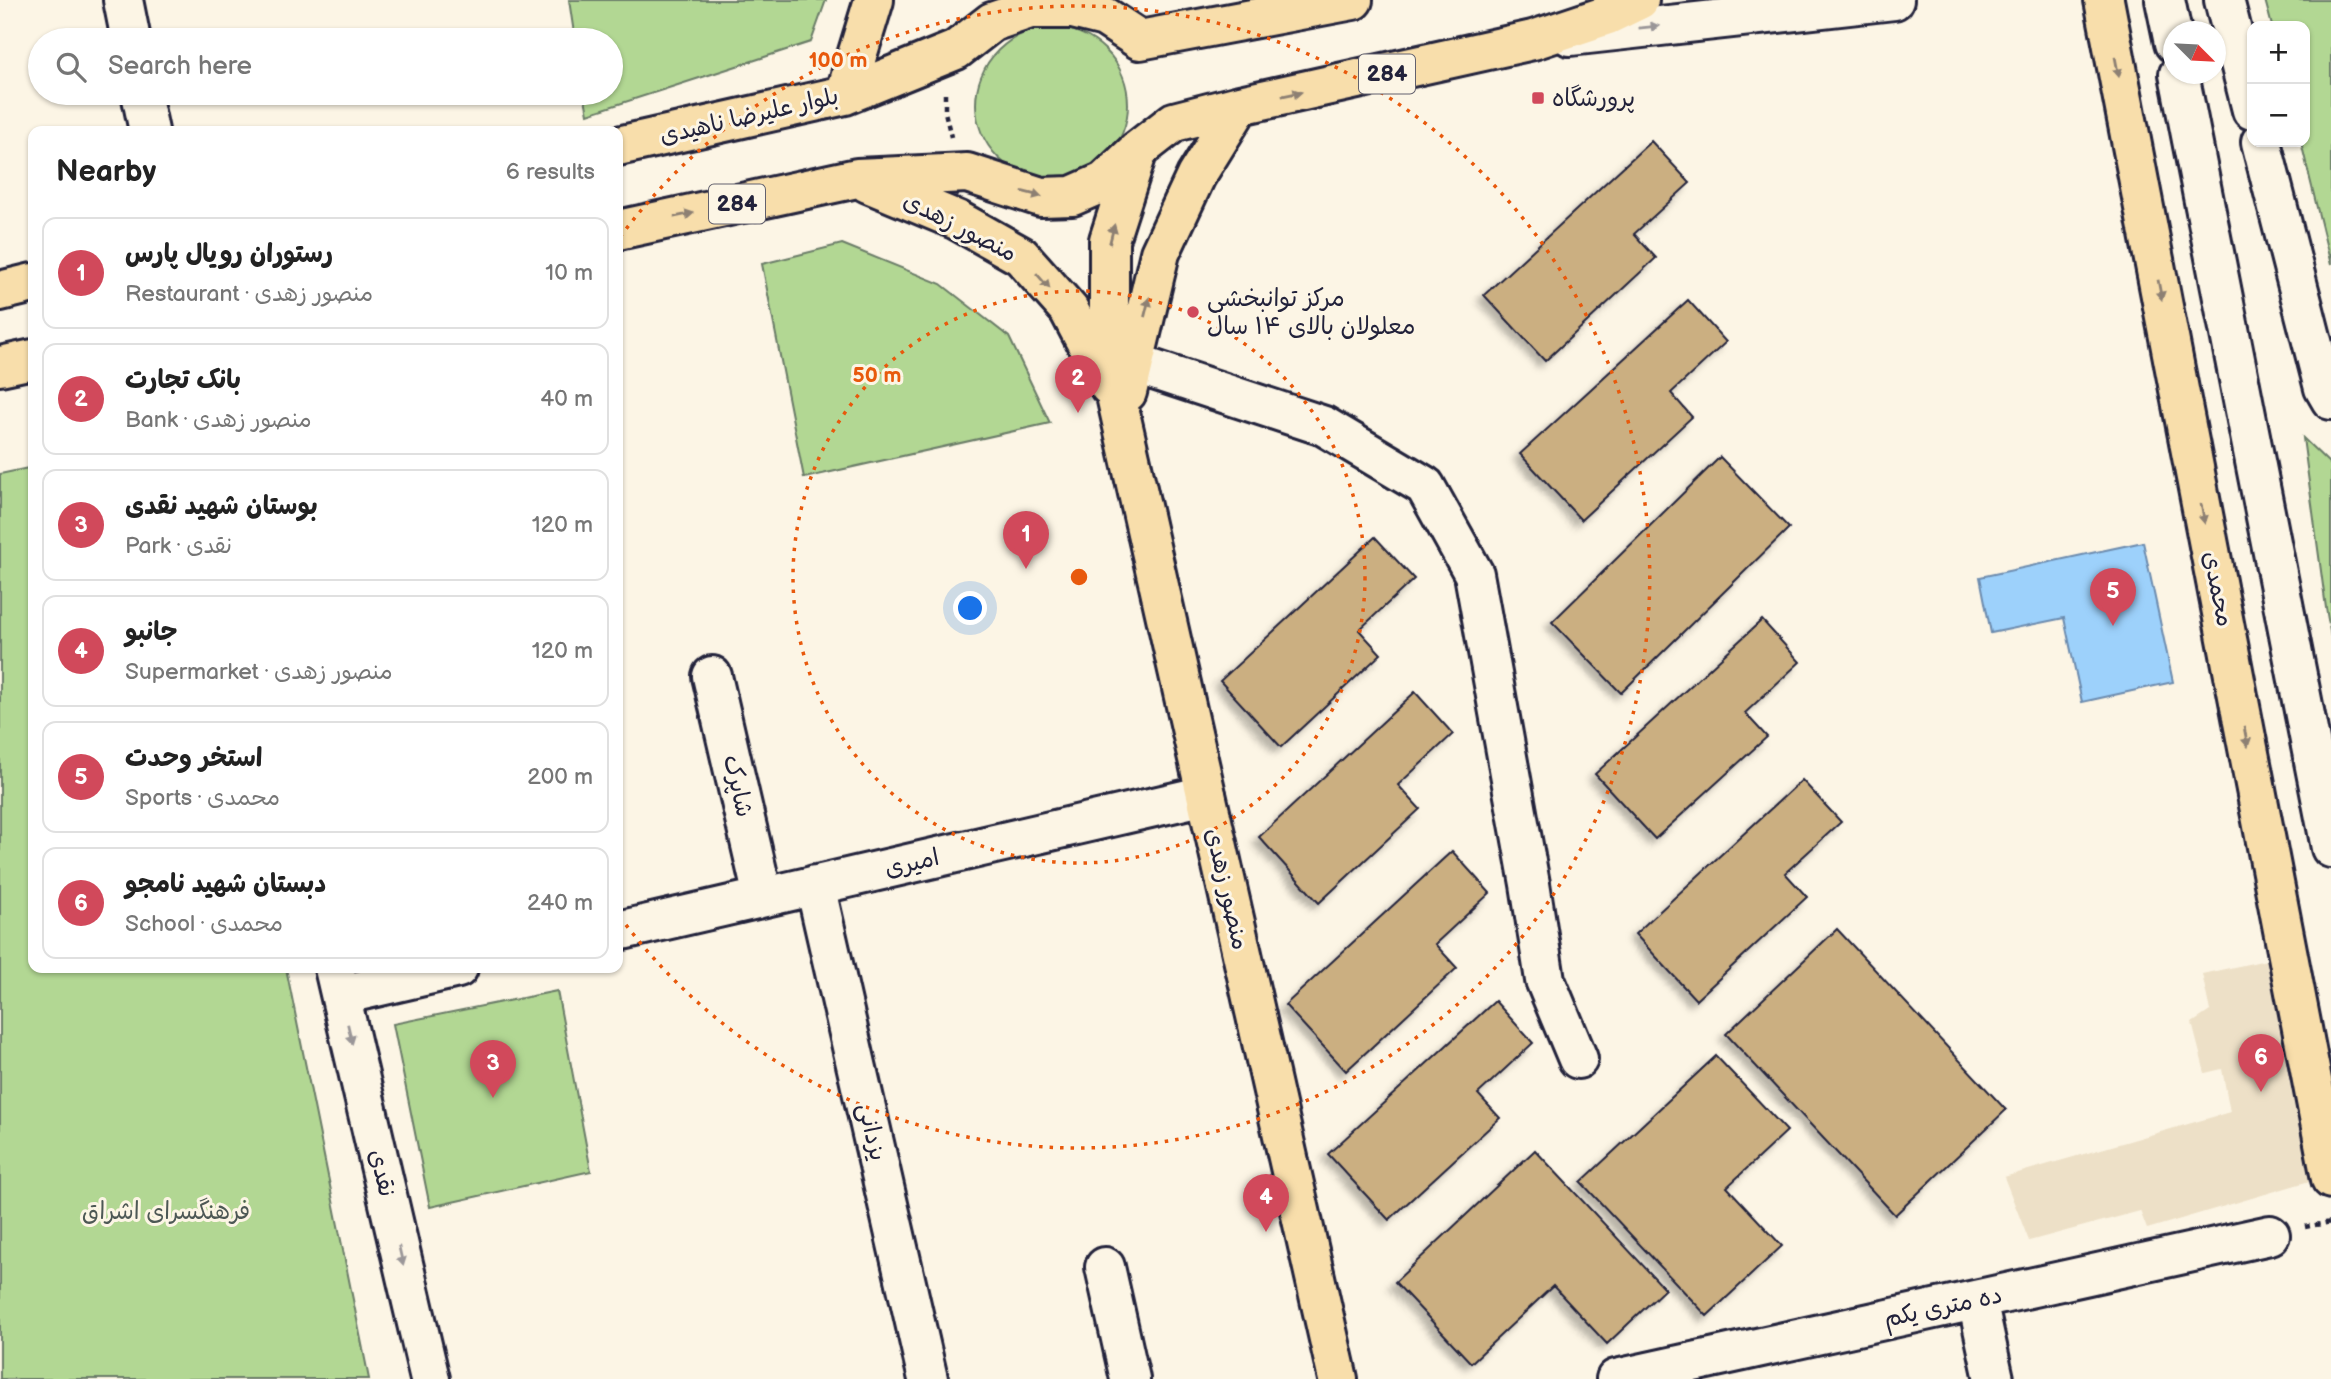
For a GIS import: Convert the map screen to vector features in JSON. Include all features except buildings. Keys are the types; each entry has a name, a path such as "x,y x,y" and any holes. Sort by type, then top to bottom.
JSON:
{"main road":[{"path":"845,94 874,0"},
{"path":"1211,12 1353,0"},
{"name":"284","path":"1138,150 1174,122 1533,40 1608,15 1639,0"},
{"name":"محمدی","path":"2104,0 2331,1178"},
{"name":"بلوار علیرضا ناهیدی","path":"623,145 845,94 956,50 992,22 1030,9 1073,9 1105,17 1140,40 1211,12"},
{"path":"1119,411 1160,253 1196,176 1240,105"},
{"path":"967,173 1041,197 1072,195 1104,182 1138,150"},
{"name":"منصور زهدی","path":"1138,150 1110,240 1109,312 1119,411 1338,1379"},
{"name":"284","path":"623,229 857,178 967,173"},
{"name":"منصور زهدی","path":"857,178 957,220 1021,256 1069,310 1119,411"},
{"path":"0,290 28,284"},
{"path":"0,366 28,360"}],"street":[{"path":"123,0 129,28"},
{"path":"1533,40 1894,0"},
{"path":"2165,0 2169,21"},
{"path":"2224,0 2247,90"},
{"path":"2181,84 2331,848"},
{"path":"144,105 148,126"},
{"path":"2261,147 2324,388 2331,400"},
{"path":"1133,363 1324,426 1425,486 1474,574 1545,980 1578,1059"},
{"name":"شاپرک","path":"712,676 763,897"},
{"name":"امیری","path":"623,930 1206,795"},
{"name":"یزدانی","path":"815,885 928,1379"},
{"path":"338,981 412,973"},
{"name":"نقدی","path":"338,981 430,1379"},
{"name":"ده متری یکم","path":"1616,1379 2270,1235"},
{"path":"1105,1267 1130,1379"},
{"path":"1977,1300 1994,1379"}],"path":[{"path":"956,50 945,82 945,112 953,143 967,173"}],"shaded area":[{"path":"2271,959 2313,1180 2147,1229 2140,1211 2029,1241 2004,1177 2230,1112 2222,1069 2205,1073 2192,1023 2210,1011 2202,974"}],"green space":[{"path":"569,0 826,0 811,42 623,103 623,28 573,28"},
{"path":"2265,0 2331,0 2331,265 2302,147 2310,147 2310,21 2271,21"},
{"path":"1052,28 1081,34 1106,50 1122,75 1128,104 1122,133 1106,158 1081,174 1052,180 1023,174 998,158 982,133 976,104 982,75 998,50 1023,34"},
{"path":"586,105 616,105 588,114"},
{"path":"842,244 941,284 1009,337 1050,423 804,478 762,264"},
{"path":"2303,438 2331,465 2331,637 2326,608"},
{"name":"فرهنگسرای اشراق","path":"28,468 28,973 287,973 369,1379 0,1379 0,474"},
{"path":"557,991 591,1171 430,1207 393,1024"}],"water":[{"path":"2143,542 2173,682 2082,702 2064,618 1991,633 1980,577"}],"place":[{"name":"پرورشگاه","path":"1538,98"},
{"name":"مرکز توانبخشی معلولان بالای ۱۴ سال","path":"1193,312"},
{"name":"بانک تجارت","path":"1078,413"},
{"name":"رستوران رویال پارس","path":"1026,569"},
{"name":"استخر وحدت","path":"2113,626"},
{"name":"دبستان شهید نامجو","path":"2261,1092"},
{"name":"بوستان شهید نقدی","path":"493,1098"},
{"name":"جانبو","path":"1266,1232"}]}
